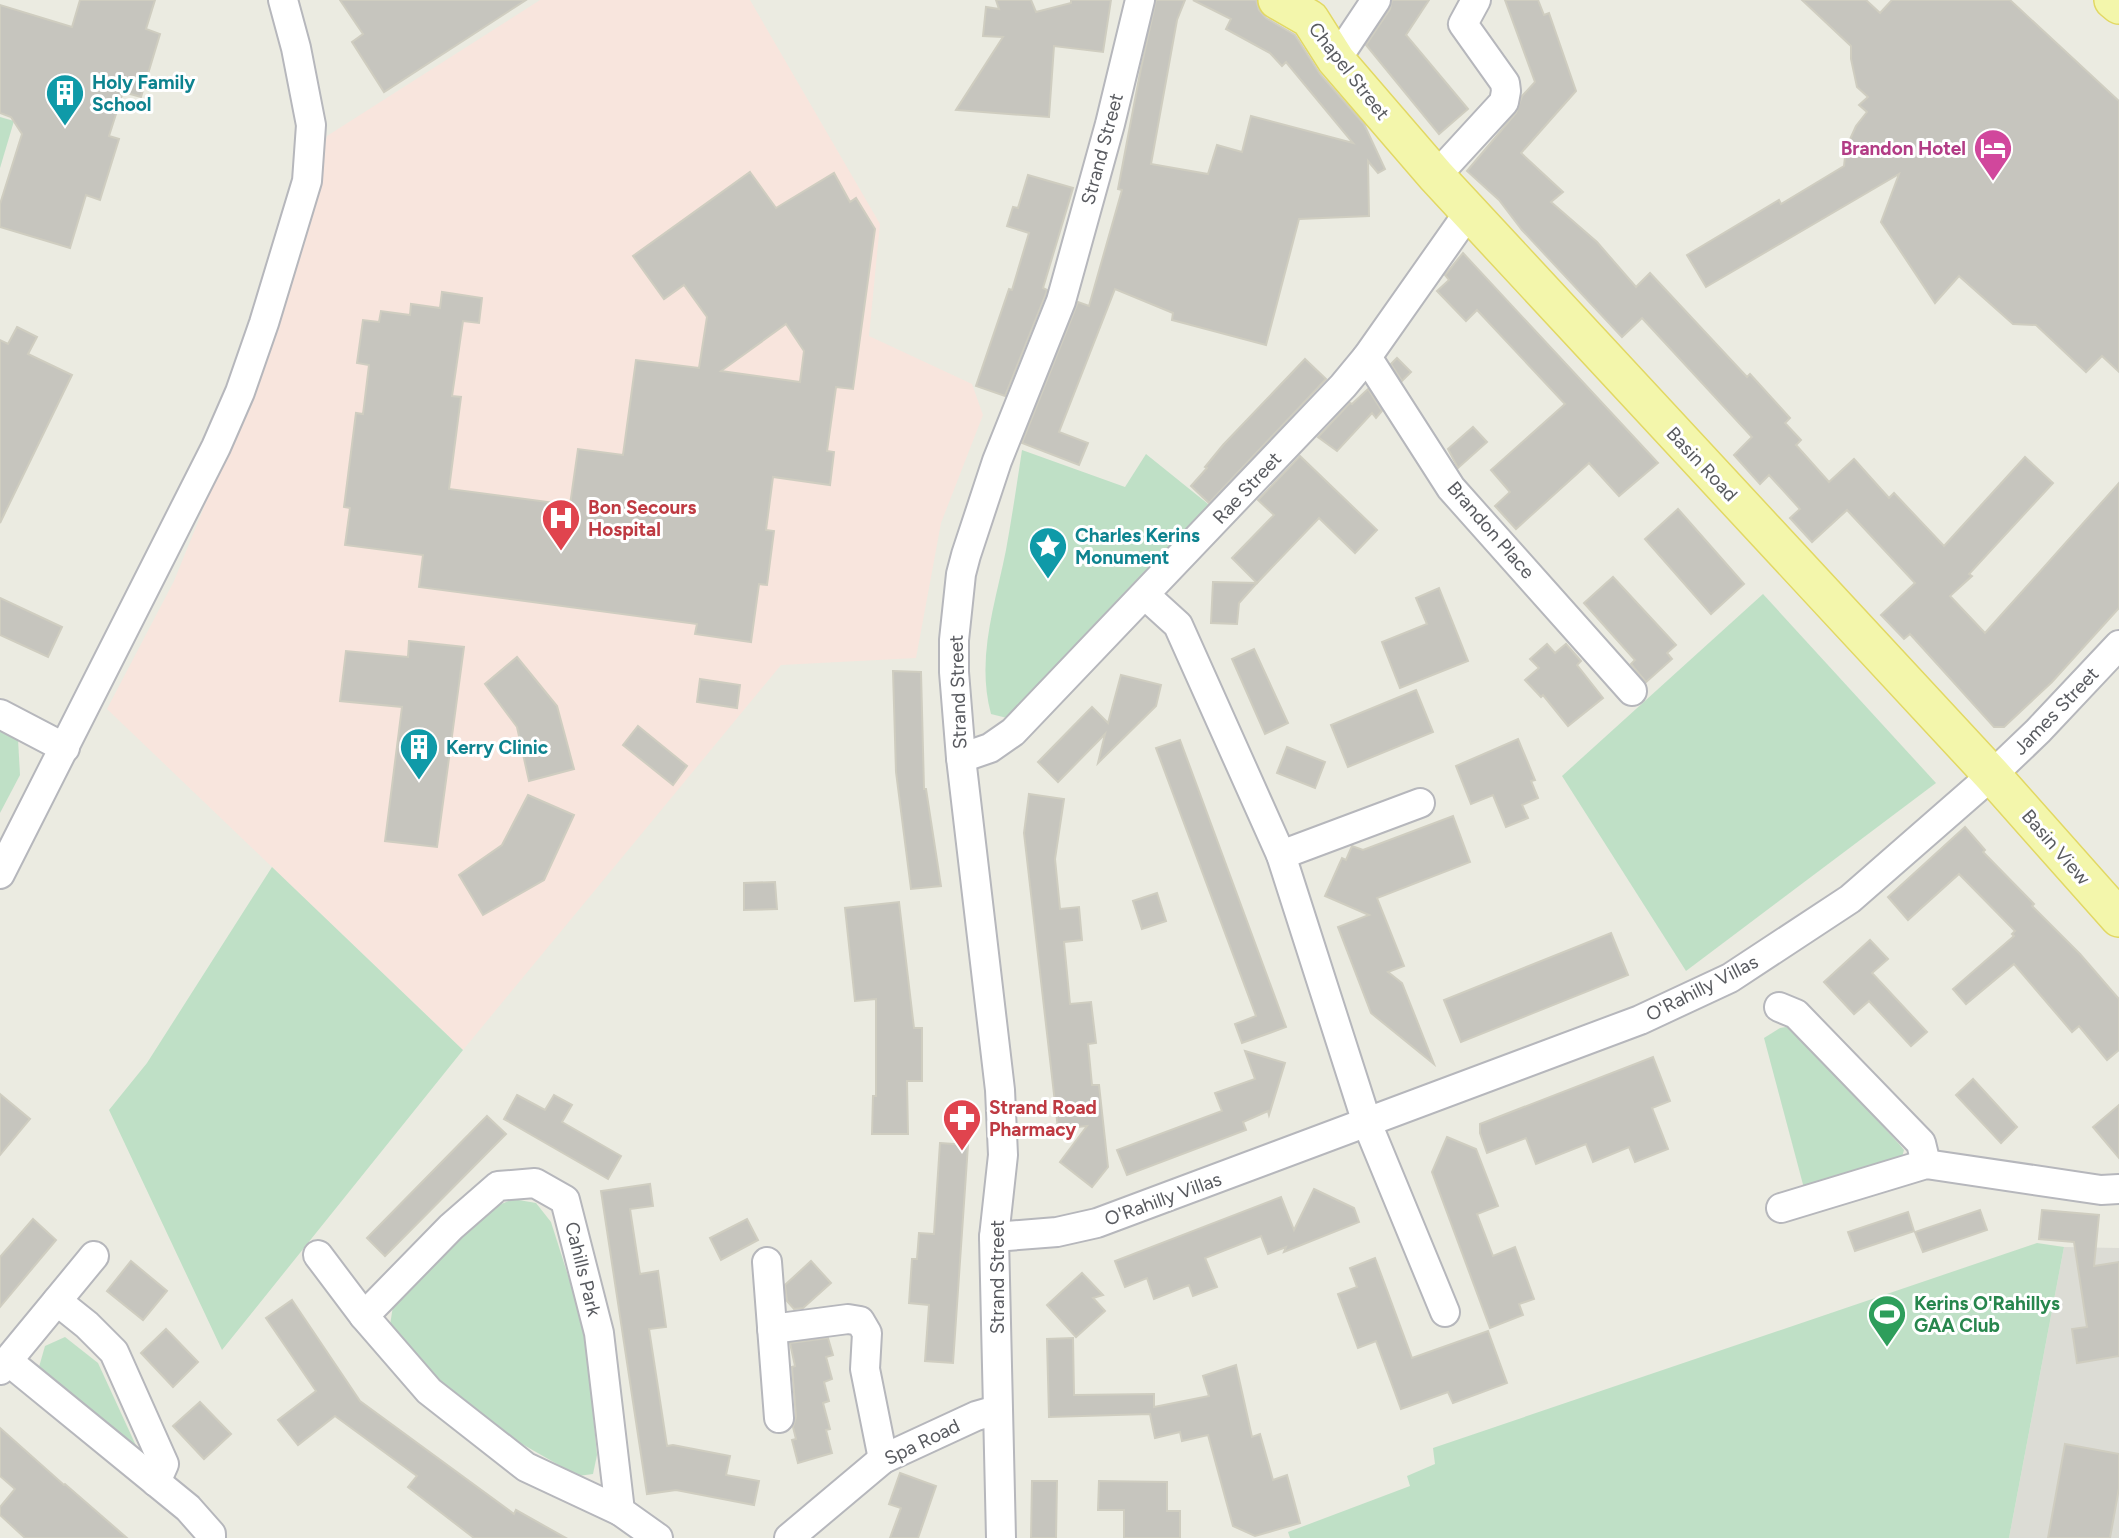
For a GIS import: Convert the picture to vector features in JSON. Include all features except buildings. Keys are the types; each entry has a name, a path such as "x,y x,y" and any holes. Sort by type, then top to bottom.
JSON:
{"main road":[{"name":"Chapel Street","path":"1277,0 1310,19 1336,60 1425,163"},
{"path":"2113,0 2119,5"},
{"name":"Basin Road","path":"1425,163 1992,775"},
{"name":"Basin View","path":"1992,775 2119,918"}],"street":[{"path":"0,874 207,464 240,391 264,323 307,181 311,125 296,48 283,0"},
{"name":"Strand Street","path":"1001,1538 994,1237 1003,1155 1000,1090 961,758 954,661 961,574 976,520 1061,301 1110,124 1140,0"},
{"path":"1336,60 1376,0"},
{"path":"1425,163 1504,102 1505,83 1463,24 1476,0"},
{"name":"Rae Street","path":"961,758 990,748 1013,732 1343,386 1367,357 1469,212"},
{"name":"Brandon Place","path":"1367,357 1451,488 1632,691"},
{"path":"1145,595 1178,625 1281,855 1367,1123 1445,1312"},
{"name":"James Street","path":"1992,775 2038,731 2119,645"},
{"path":"0,713 65,748"},
{"name":"O'Rahilly Villas","path":"994,1237 1057,1232 1097,1223 1640,1020 1730,978 1850,899 1992,775"},
{"path":"1281,855 1420,803"},
{"path":"1779,1007 1796,1014 1921,1143 1926,1164"},
{"path":"1781,1208 1926,1164 2101,1190 2119,1189"},
{"name":"Cahills Park","path":"363,1316 451,1227 498,1186 535,1183 565,1200 600,1333 620,1511"},
{"path":"318,1255 363,1316 429,1391 526,1467 620,1511 658,1538"},
{"path":"94,1256 4,1366 188,1508 211,1534 211,1538"},
{"path":"767,1262 779,1418"},
{"path":"57,1301 87,1325 114,1352 164,1464 156,1482"},
{"path":"772,1329 860,1321 867,1333 865,1368 883,1459"},
{"name":"Spa Road","path":"789,1538 883,1459 976,1416 997,1410"}],"shaded area":[{"name":"Bon Secours Hospital","path":"540,0 750,0 880,224 869,336 972,384 983,415 941,523 916,658 781,665 463,1050 107,709 174,581 256,379 327,136"},
{"path":"2064,1247 2119,1248 2119,1538 2009,1538"}],"green space":[{"path":"0,117 14,121 0,168"},
{"path":"1022,450 1125,487 1146,454 1213,508 1011,719 991,714 985,672 992,611 1008,538"},
{"path":"1763,594 1936,783 1686,971 1562,776"},
{"path":"0,731 18,739 20,775 0,813"},
{"path":"272,867 463,1050 222,1350 109,1110 147,1063"},
{"path":"1792,1026 1900,1145 1904,1150 1902,1157 1805,1192 1764,1038 1780,1028"},
{"path":"513,1199 536,1203 551,1222 585,1329 597,1455 593,1474 578,1476 508,1436 457,1398 407,1349 390,1325 393,1306 435,1259 490,1209"},
{"name":"Kerins O'Rahillys GAA Club","path":"2037,1243 2064,1247 2009,1538 1290,1538 1288,1532 1410,1486 1407,1476 1435,1464 1433,1448"},
{"path":"65,1337 98,1363 138,1450 129,1451 39,1367 45,1346"}],"place":[{"name":"Holy Family School","path":"65,127"},
{"name":"Brandon Hotel","path":"1993,182"},
{"name":"Bon Secours Hospital","path":"561,552"},
{"name":"Charles Kerins Monument","path":"1048,580"},
{"name":"Kerry Clinic","path":"419,781"},
{"name":"Strand Road Pharmacy","path":"962,1152"},
{"name":"Kerins O'Rahillys GAA Club","path":"1887,1348"}]}
